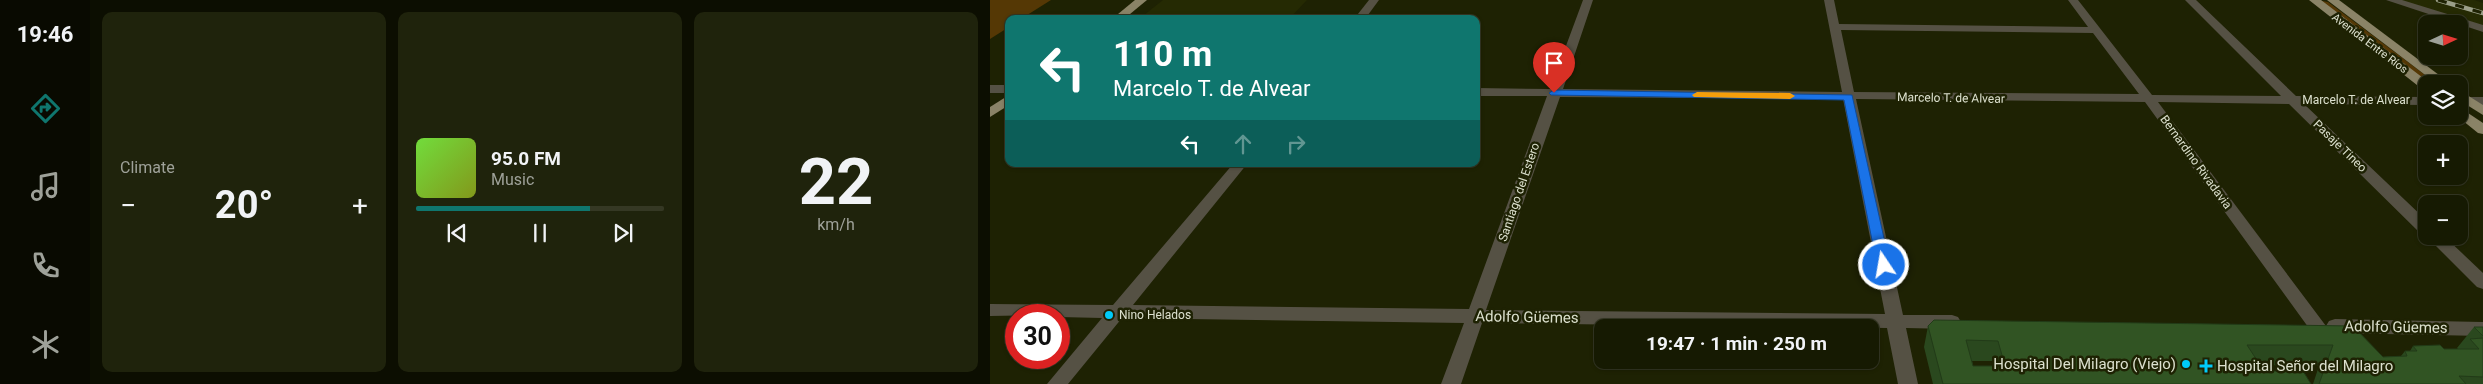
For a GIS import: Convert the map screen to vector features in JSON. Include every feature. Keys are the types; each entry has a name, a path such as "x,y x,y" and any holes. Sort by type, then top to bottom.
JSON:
{"main road":[{"path":"1122,15 1142,0"},
{"name":"Avenida Entre Ríos","path":"2314,0 2418,80"},
{"name":"Avenida Entre Ríos","path":"2332,0 2434,75"},
{"path":"2468,102 2483,111"},
{"path":"990,113 1005,103"},
{"path":"2468,118 2483,130"}],"street":[{"path":"1362,15 1374,0"},
{"name":"Santiago del Estero","path":"1451,384 1588,0"},
{"path":"1829,0 1908,384"},
{"name":"Bernardino Rivadavia","path":"2073,0 2150,100 2317,326"},
{"name":"Pasaje Tineo","path":"2190,0 2418,221"},
{"path":"2391,0 2483,29"},
{"path":"1834,27 2095,30"},
{"path":"990,89 1005,89"},
{"name":"Marcelo T. de Alvear","path":"1480,92 2150,100 2418,101"},
{"path":"2468,99 2483,101"},
{"path":"1057,384 1238,167"},
{"path":"2443,245 2483,284"},
{"name":"Adolfo Güemes","path":"990,310 1974,322"},
{"name":"Adolfo Güemes","path":"2297,326 2483,328"}],"shaded area":[{"path":"990,0 1051,0 1027,15 1005,15 1005,30 990,39"},
{"path":"1163,0 1307,0 1293,15 1144,15"},
{"path":"2317,0 2328,2 2425,75 2418,75 2418,78"},
{"path":"2397,0 2474,0 2483,3 2483,27 2468,22 2468,15 2445,15"}],"building":[{"name":"Hospital Señor del Milagro","path":"1934,320 2353,326 2383,357 2407,356 2405,351 2417,351 2413,346 2440,345 2444,349 2479,349 2470,339 2483,338 2483,377 2459,376 2466,384 2319,384 2333,345 2247,345 2264,371 2303,371 2311,384 1943,384 1928,326","holes":["1966,340 1998,341 2005,366 1973,366"]},
{"path":"2474,327 2483,327 2483,336"}],"railway":[{"path":"2438,0 2483,13"}],"slow traffic":[{"path":"1697,95 1790,96"}],"place":[{"name":"Nino Helados","path":"1109,315"},
{"name":"Hospital Del Milagro (Viejo)","path":"2186,364"},
{"name":"Hospital Señor del Milagro","path":"2206,366"}],"route":[{"path":"1554,93 1849,97 1884,265"}]}
